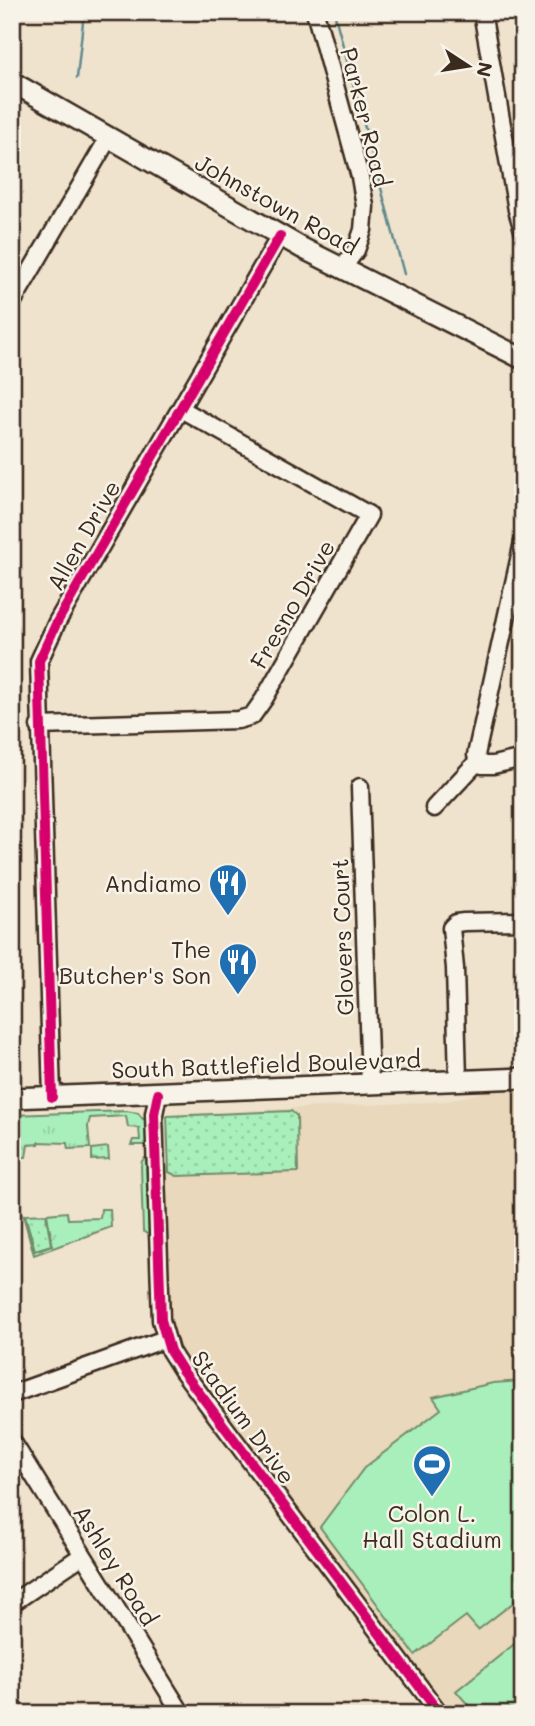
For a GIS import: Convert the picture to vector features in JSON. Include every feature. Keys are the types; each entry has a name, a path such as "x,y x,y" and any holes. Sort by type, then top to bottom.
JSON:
{"main road":[{"name":"Johnstown Road","path":"12,82 280,236 342,269 521,353"},
{"name":"South Battlefield Boulevard","path":"12,1098 523,1078"}],"street":[{"name":"Parker Road","path":"315,12 360,177 366,215 355,250 342,269"},
{"path":"482,12 517,210 523,230"},
{"path":"12,303 108,137"},
{"name":"Allen Drive","path":"52,1097 39,726 40,656 57,622 280,236"},
{"name":"Fresno Drive","path":"39,726 237,720 252,716 369,515 181,408"},
{"path":"523,542 518,586 476,755 482,765 523,758"},
{"path":"434,808 478,761"},
{"name":"Glovers Court","path":"360,787 370,1085"},
{"path":"458,1080 455,968 451,928 456,923 464,922 523,921"},
{"name":"Stadium Drive","path":"158,1094 154,1114 159,1281 165,1339 182,1370 440,1714"},
{"path":"12,1394 165,1339"},
{"name":"Ashley Road","path":"12,1441 182,1714"},
{"path":"12,1603 83,1555"}],"shaded area":[{"path":"523,1089 523,1714 454,1714 179,1347 172,1321 169,1286 165,1128 178,1114 448,1101 491,1090"}],"green space":[{"path":"126,1111 146,1118 148,1141 145,1145 131,1145 133,1140 140,1140 139,1128 128,1127 126,1116 90,1118 90,1148 68,1149 67,1143 39,1142 28,1145 26,1157 12,1157 12,1115"},
{"path":"291,1111 297,1116 298,1172 177,1176 169,1172 167,1116"},
{"path":"108,1147 109,1159 92,1160 92,1149"},
{"path":"146,1157 152,1232 148,1235 143,1231 141,1166"},
{"path":"101,1209 110,1209 111,1227 34,1255 23,1215 35,1251 52,1245 47,1214 67,1212 68,1219 100,1218"},
{"path":"46,1214 51,1245 35,1250 25,1215"},
{"name":"Colon L. Hall Stadium","path":"523,1381 523,1595 478,1630 466,1616 415,1655 320,1527 364,1468 441,1409 433,1397 493,1383"},
{"path":"523,1637 523,1714 476,1714 456,1691"}],"waterway":[{"path":"77,78 84,12"},
{"path":"334,12 404,274"}],"cycle path":[{"path":"52,1097 39,661 57,622 280,236"},
{"path":"158,1094 154,1114 161,1320 170,1351 440,1714"}],"place":[{"name":"Andiamo","path":"228,917"},
{"name":"The Butcher's Son","path":"238,996"},
{"name":"Colon L. Hall Stadium","path":"432,1498"}]}
